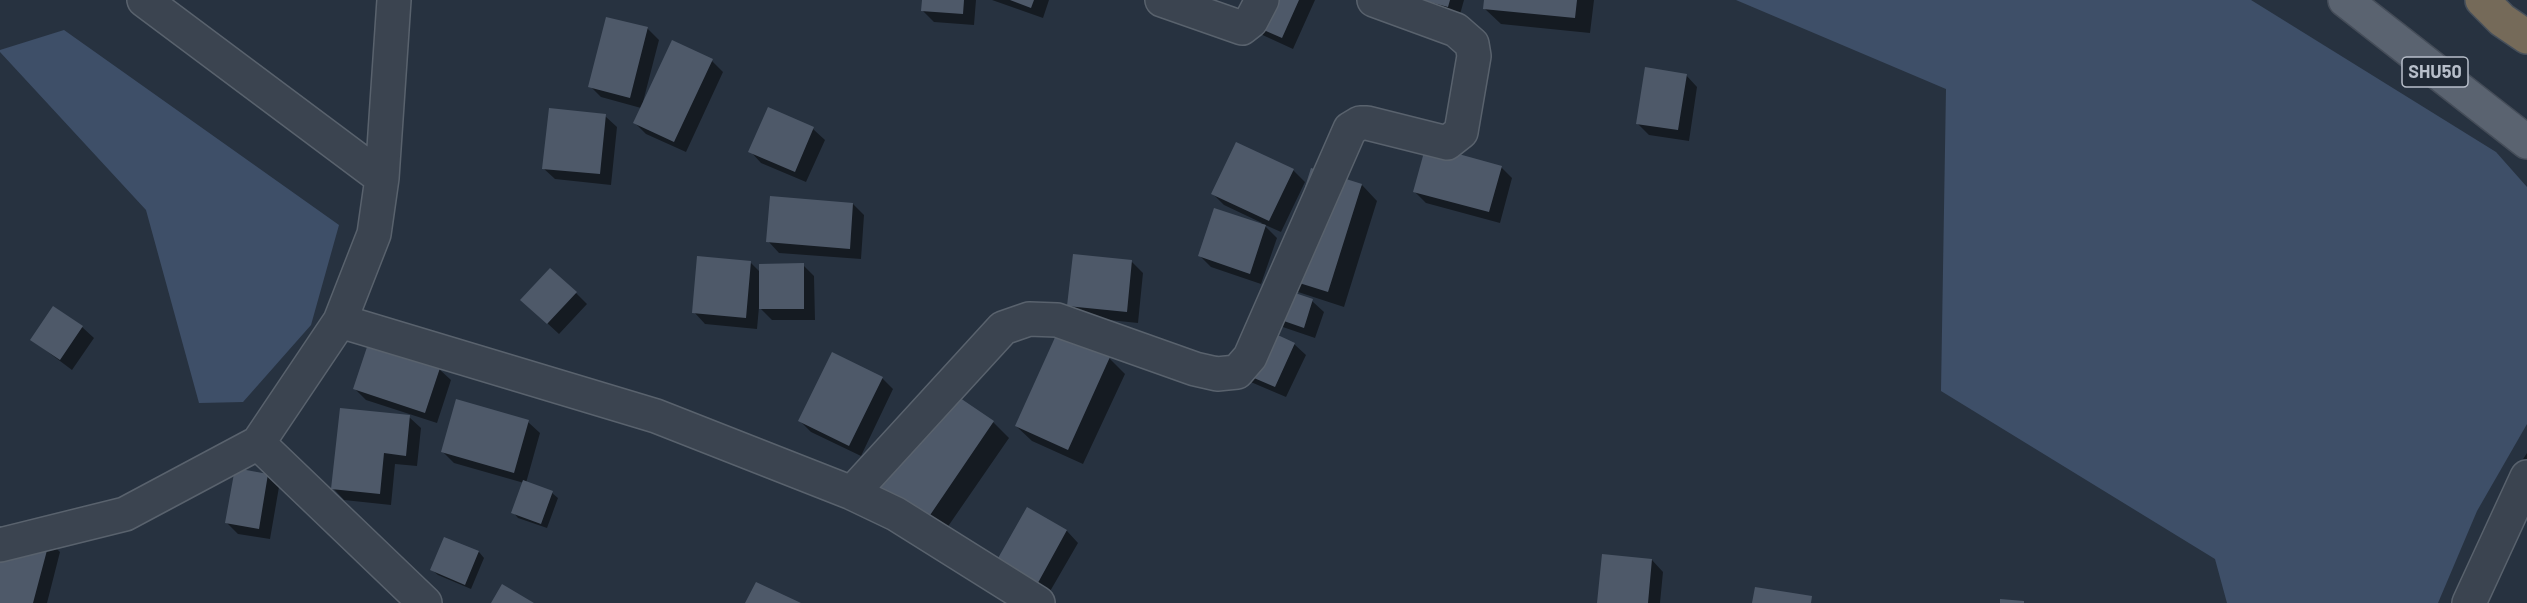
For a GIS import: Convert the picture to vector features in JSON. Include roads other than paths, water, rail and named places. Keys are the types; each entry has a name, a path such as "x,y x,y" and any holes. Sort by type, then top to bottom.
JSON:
{"highway":[{"path":"2482,0 2502,20 2527,37"}],"main road":[{"name":"SHU50","path":"2345,0 2527,141"}],"street":[{"path":"144,0 382,178"},
{"path":"0,545 125,514 258,443 340,321 374,234 382,178 394,0"},
{"path":"1162,0 1242,28 1251,21 1262,0"},
{"path":"852,493 1003,328 1029,319 1057,320 1195,369 1217,374 1237,372 1250,357 1350,129 1367,123 1448,143 1461,132 1474,56 1472,44 1456,30 1374,0"},
{"path":"340,321 656,416 852,493 896,514 1038,603"},
{"path":"258,443 425,603"},
{"path":"2469,603 2527,477"}],"water":[{"path":"1736,0 2251,0 2496,152 2527,187 2527,424 2477,511 2438,603 2227,603 2215,559 1941,391 1946,89"},
{"path":"64,30 339,225 311,325 243,402 199,403 146,210 0,52 0,50"}]}
